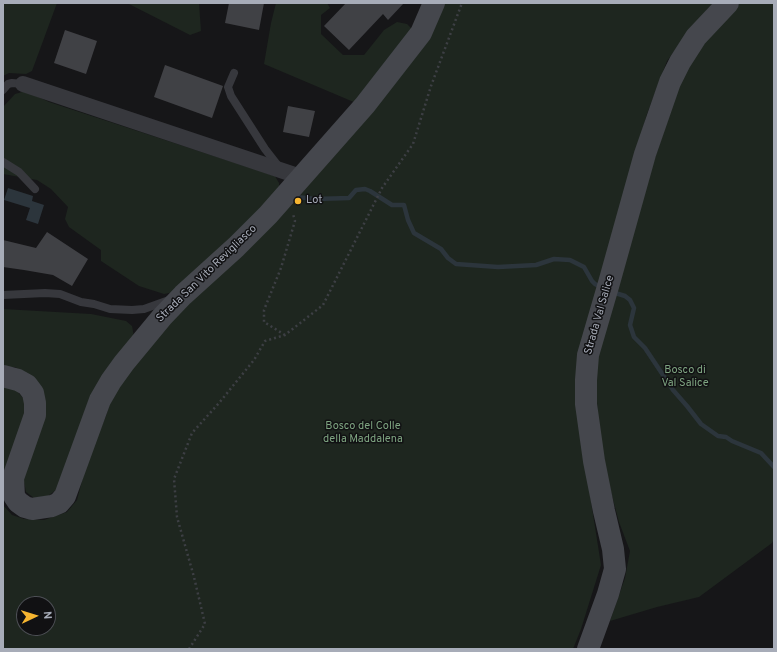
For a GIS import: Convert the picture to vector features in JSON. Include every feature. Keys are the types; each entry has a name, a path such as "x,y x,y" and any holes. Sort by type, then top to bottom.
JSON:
{"street":[{"name":"Strada San Vito Revigliasco","path":"3,376 18,380 27,385 32,393 35,403 35,415 13,478 14,496 18,502 25,507 32,509 52,506 59,503 65,496 100,400 111,381 162,317 236,247 286,195 365,105 421,33 434,3"},
{"name":"Strada Val Salice","path":"588,649 608,594 615,569 613,549 594,461 586,404 588,355 645,154 670,82 680,62 696,37 728,3"},
{"path":"24,84 301,177"}],"lane":[{"path":"234,73 228,87 231,96 265,149 281,170"},
{"path":"3,90 8,84 24,84"},
{"path":"3,162 19,172 35,189"},
{"path":"3,295 60,294 81,302 110,309 132,310 144,309 183,296"}],"path":[{"path":"189,649 204,624 194,577 177,517 174,479 192,433 254,360 265,341 285,335 323,305 382,188 414,144 431,86 462,3"},
{"path":"285,335 264,322 264,310 282,268 295,221 286,195"}],"green space":[{"path":"3,3 57,3 32,71 26,74 9,73 3,76"},
{"path":"127,3 199,3 201,31 190,35"},
{"path":"276,3 327,3 330,8 321,15 321,34 343,55 364,55 384,30 397,22 407,24 414,31 356,103 264,64"},
{"name":"Bosco del Colle della Maddalena","path":"441,3 713,3 692,27 667,61 647,114 579,352 590,495 601,565 581,629 573,649 3,649 3,505 12,515 24,519 44,520 67,512 77,500 88,458 106,416 112,396 125,374"},
{"name":"Bosco di Val Salice","path":"740,3 774,3 774,539 772,543 699,597 657,607 610,621 625,578 630,551 619,522 608,481 599,429 595,376 598,346 639,205 684,72 710,35"},
{"path":"26,91 49,102 275,176 279,183 279,192 179,291 164,294 139,286 101,261 101,250 69,227 65,219 68,207 51,189 37,180 3,174 3,107 15,94"},
{"path":"3,309 91,314 126,321 132,326 134,337 56,490 48,496 34,498 26,492 23,477 35,379 15,367 3,368"},
{"path":"3,383 16,390 24,399 27,414 3,478"}],"shaded area":[{"path":"8,188 33,196 32,201 44,205 38,224 26,220 30,208 4,200"}],"building":[{"path":"229,3 264,3 259,30 225,23"},
{"path":"346,3 404,3 388,20 383,14 349,50 324,26"},
{"path":"65,30 97,41 86,74 54,63"},
{"path":"165,65 223,86 212,118 154,97"},
{"path":"288,106 315,111 309,137 283,132"},
{"path":"47,232 88,259 72,286 53,275 3,267 3,240 36,248"}],"waterway":[{"path":"296,197 316,199 349,198 356,190 365,189 392,205 404,205 408,220 414,233 441,249 448,258 456,264 498,267 536,265 554,259 570,260 584,267 592,281 601,287"},
{"path":"612,292 625,296 630,300 634,308 630,325 634,337 645,348 673,390 701,424 718,436 726,437 761,453 774,467"}],"place":[{"name":"Lot","path":"298,201"}]}
